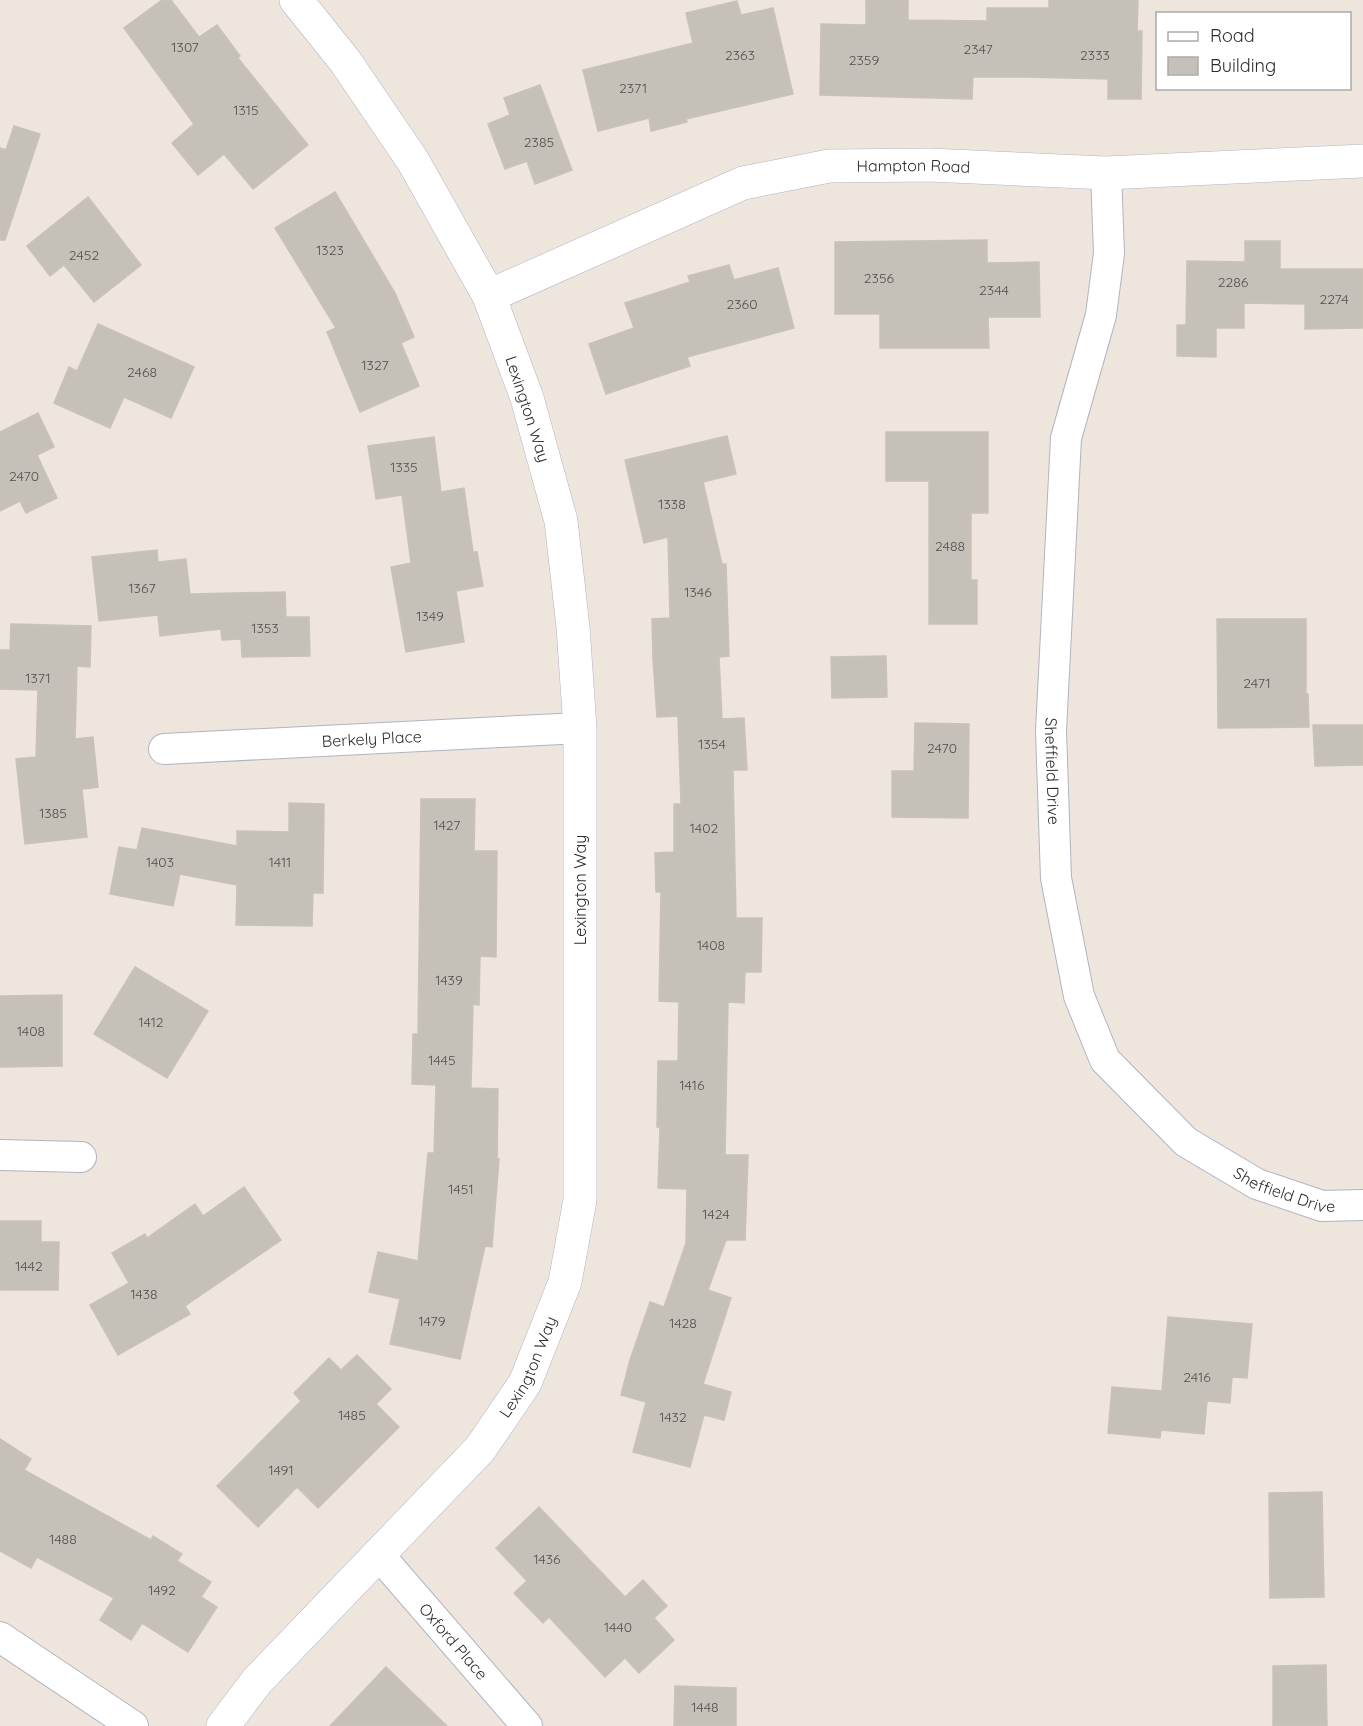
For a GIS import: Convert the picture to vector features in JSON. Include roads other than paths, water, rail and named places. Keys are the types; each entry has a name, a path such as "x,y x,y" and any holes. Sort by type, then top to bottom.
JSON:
{"street":[{"name":"Lexington Way","path":"223,1726 256,1681 480,1449 525,1383 565,1282 580,1200 580,728 573,627 561,521 527,398 489,296 413,161 345,62 296,0"},
{"name":"Hampton Road","path":"489,296 743,183 830,166 929,165 1106,173 1363,161"},
{"name":"Sheffield Drive","path":"1106,173 1109,253 1101,315 1066,438 1051,731 1056,878 1079,996 1105,1060 1186,1142 1257,1184 1322,1206 1363,1205"},
{"name":"Berkely Place","path":"165,749 580,728"},
{"path":"0,1155 81,1157"},
{"name":"Oxford Place","path":"379,1556 527,1726"},
{"path":"0,1637 133,1726"}]}
